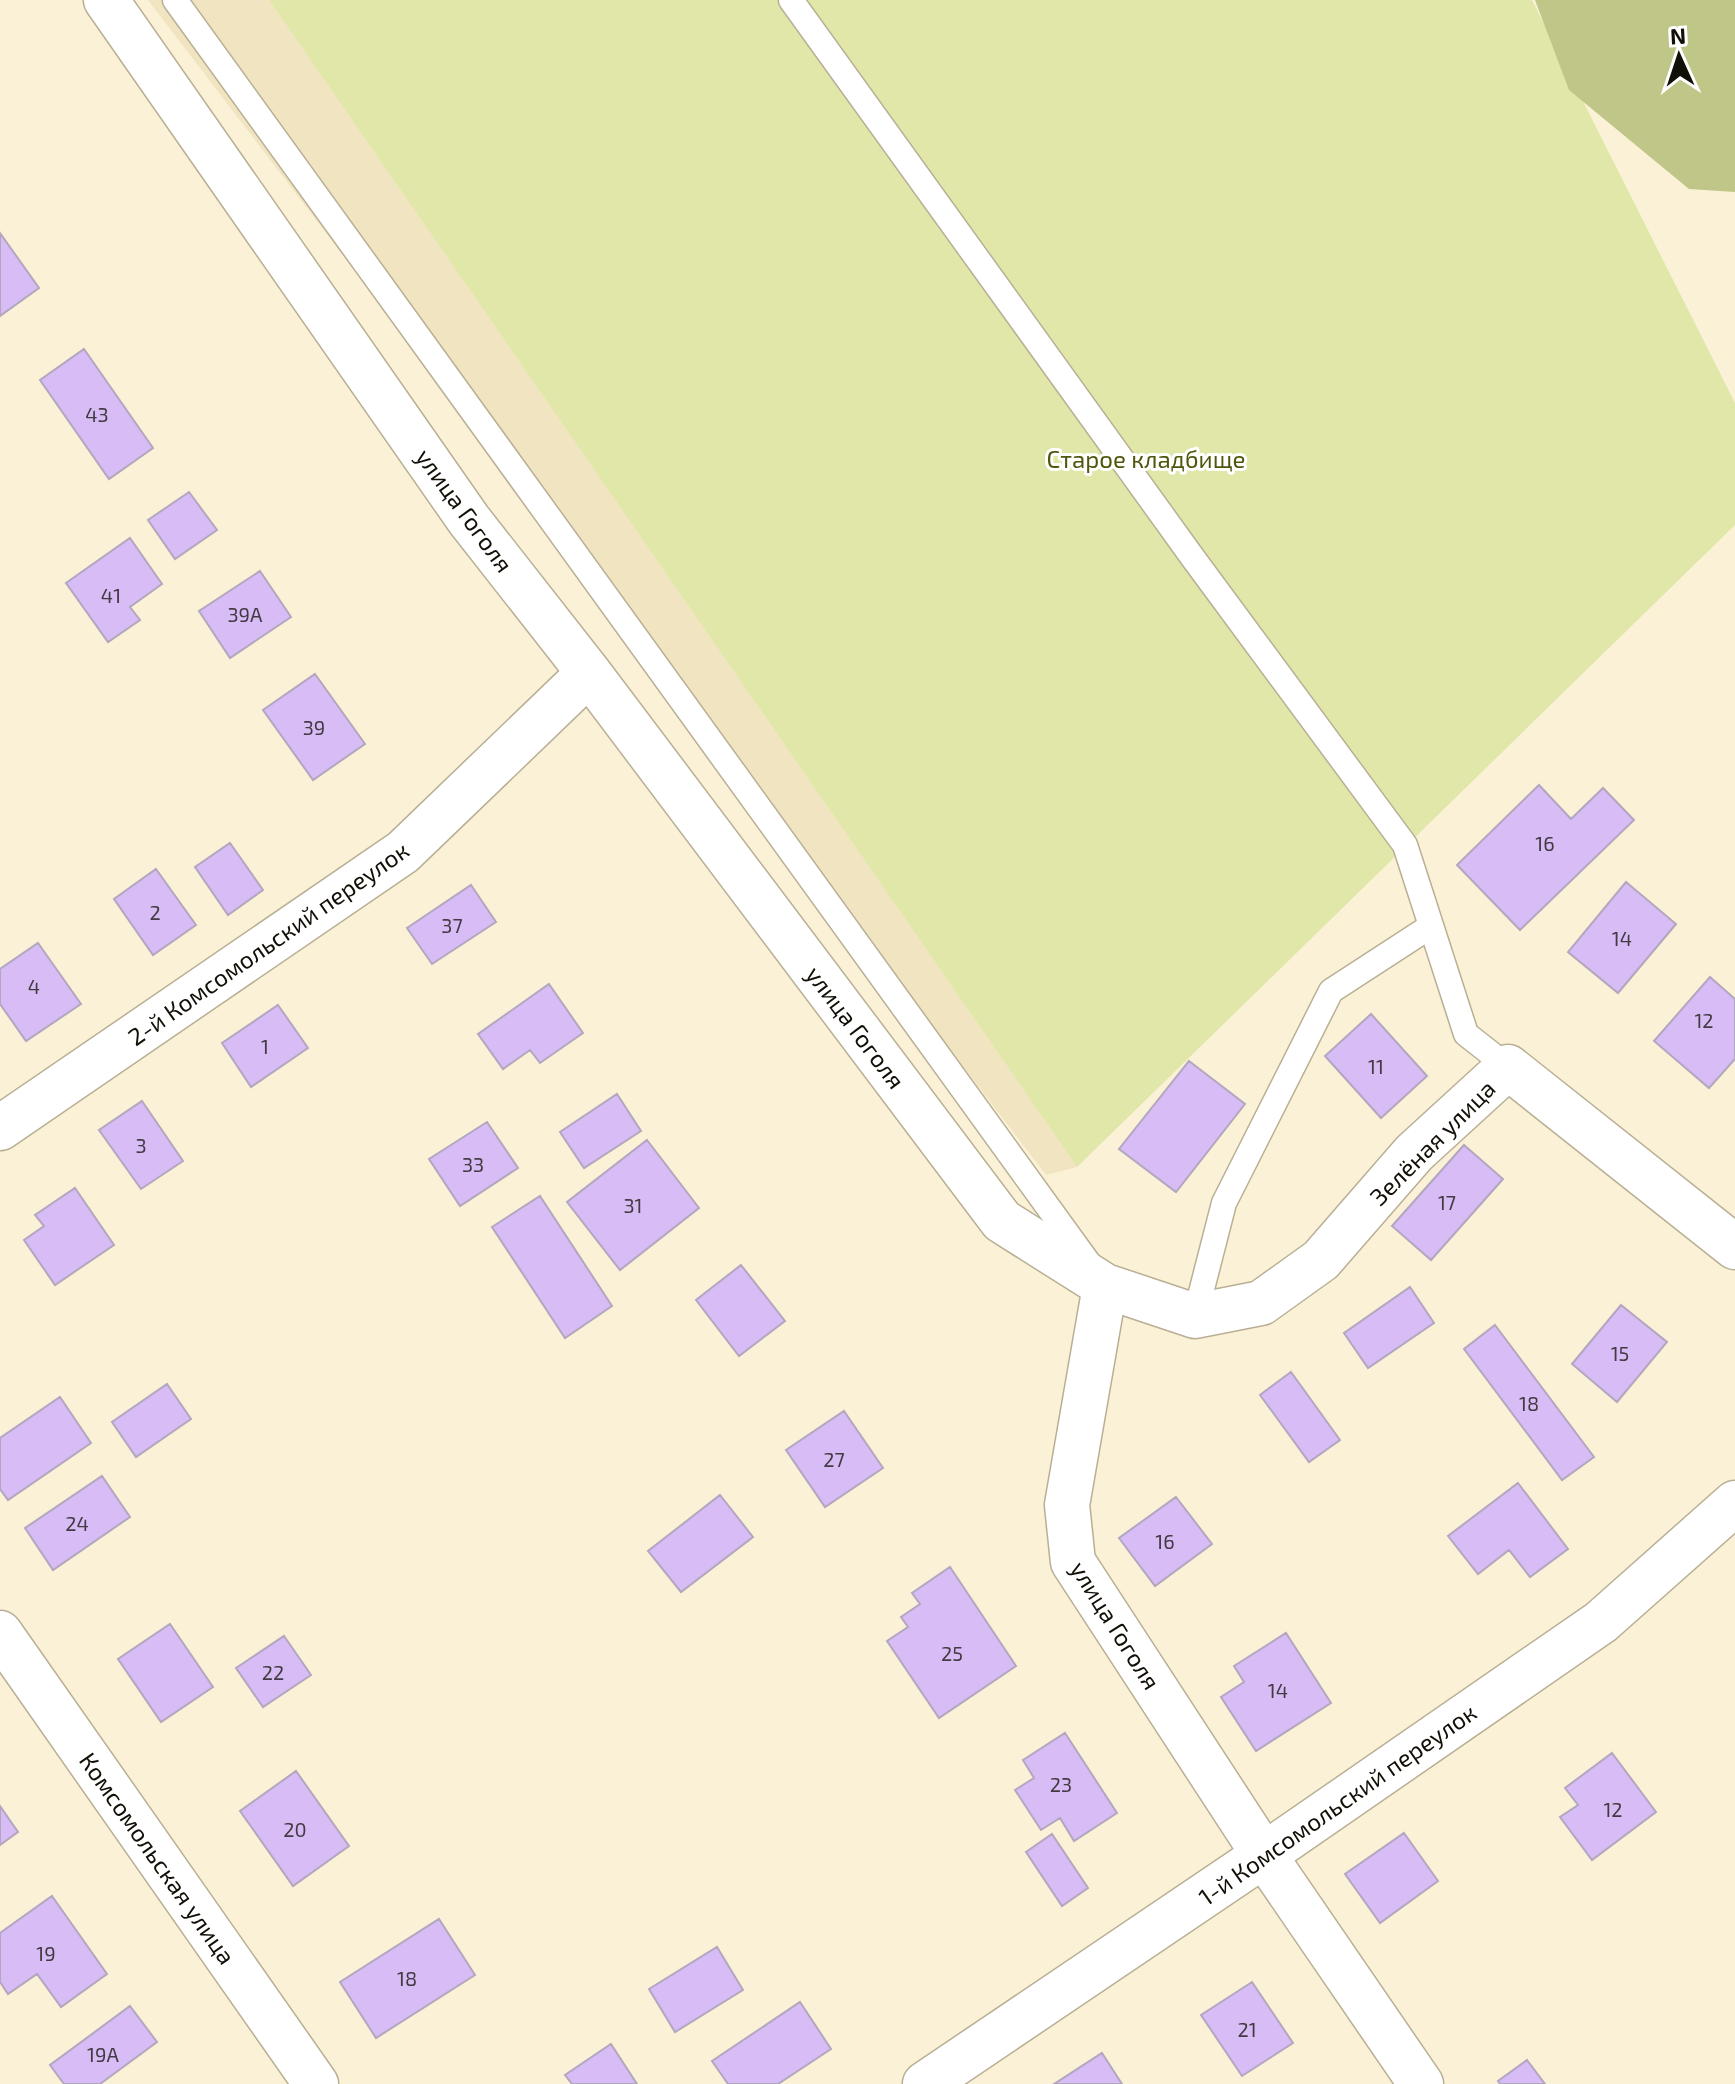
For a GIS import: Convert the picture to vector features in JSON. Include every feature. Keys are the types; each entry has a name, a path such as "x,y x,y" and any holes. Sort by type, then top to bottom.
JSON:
{"street":[{"name":"улица Гоголя","path":"106,0 469,520 589,673 1002,1221 1105,1286 1067,1505 1073,1562 1264,1855 1421,2084"},
{"name":"2-й Комсомольский переулок","path":"0,1128 403,852 589,673"},
{"name":"Зелёная улица","path":"1105,1286 1195,1316 1261,1303 1321,1260 1414,1153 1508,1067 1735,1247"},
{"name":"1-й Комсомольский переулок","path":"925,2084 1601,1622 1735,1503"},
{"name":"Комсомольская улица","path":"0,1633 316,2084"}],"lane":[{"path":"175,0 1105,1286"},
{"path":"791,0 1193,558 1405,845 1466,1034 1508,1067"},
{"path":"1195,1316 1224,1203 1331,991 1431,926"}],"shaded area":[{"path":"148,0 269,0 1077,1167 1046,1175"}],"green space":[{"name":"Старое кладбище","path":"269,0 1532,0 1735,403 1735,525 1077,1167"},
{"path":"1535,0 1735,0 1735,192 1689,189 1569,90"}],"building":[{"path":"0,233 39,288 0,316"},
{"path":"84,349 153,448 109,479 40,380"},
{"path":"189,492 217,530 175,559 148,520"},
{"path":"130,538 162,584 130,607 140,620 108,642 66,583"},
{"path":"260,571 291,617 230,658 199,611"},
{"path":"315,674 365,744 313,780 263,710"},
{"path":"1539,785 1571,819 1603,788 1634,820 1520,930 1457,865"},
{"path":"230,843 263,890 228,915 195,867"},
{"path":"156,869 196,925 153,955 114,899"},
{"path":"1626,882 1676,924 1618,993 1568,952"},
{"path":"471,885 496,922 432,964 407,928"},
{"path":"38,943 81,1004 26,1041 0,1004 0,969"},
{"path":"1710,977 1735,999 1735,1059 1709,1088 1654,1041"},
{"path":"549,984 583,1033 540,1063 530,1050 503,1069 478,1034"},
{"path":"278,1005 308,1048 251,1087 222,1043"},
{"path":"1371,1014 1427,1076 1381,1118 1325,1056"},
{"path":"1189,1061 1245,1104 1176,1192 1119,1149"},
{"path":"617,1094 641,1131 584,1168 560,1132"},
{"path":"142,1101 183,1161 141,1189 99,1130"},
{"path":"487,1122 518,1168 460,1206 429,1159"},
{"path":"647,1140 699,1208 620,1270 567,1202"},
{"path":"1464,1145 1503,1179 1431,1260 1392,1226"},
{"path":"75,1188 114,1245 55,1285 24,1240 44,1226 35,1215"},
{"path":"540,1196 612,1306 565,1338 492,1227"},
{"path":"741,1265 785,1321 739,1356 696,1300"},
{"path":"1410,1287 1434,1323 1368,1368 1344,1333"},
{"path":"1621,1305 1667,1342 1617,1402 1572,1364"},
{"path":"1495,1325 1594,1457 1562,1480 1464,1349"},
{"path":"1291,1372 1340,1440 1309,1462 1260,1395"},
{"path":"167,1384 191,1419 136,1457 112,1422"},
{"path":"60,1397 91,1443 8,1500 0,1489 0,1438"},
{"path":"844,1411 883,1468 825,1507 786,1450"},
{"path":"102,1476 130,1517 53,1570 25,1528"},
{"path":"1518,1483 1568,1549 1530,1577 1509,1550 1478,1574 1448,1536"},
{"path":"720,1495 753,1537 681,1592 648,1551"},
{"path":"1176,1497 1212,1544 1155,1586 1119,1538"},
{"path":"950,1567 1016,1666 939,1718 887,1641 908,1627 901,1617 920,1604 912,1593"},
{"path":"170,1624 213,1687 161,1722 118,1659"},
{"path":"1286,1633 1331,1703 1256,1751 1221,1697 1244,1682 1234,1666"},
{"path":"284,1636 311,1675 263,1707 236,1668"},
{"path":"1065,1733 1117,1813 1074,1841 1060,1818 1041,1830 1015,1790 1034,1778 1023,1760"},
{"path":"1612,1753 1656,1812 1592,1860 1560,1817 1578,1805 1565,1788"},
{"path":"296,1771 349,1846 293,1886 240,1811"},
{"path":"0,1806 18,1832 0,1845"},
{"path":"1404,1833 1438,1881 1380,1923 1345,1874"},
{"path":"1052,1834 1088,1888 1062,1906 1026,1852"},
{"path":"52,1896 107,1974 61,2007 37,1974 8,1994 0,1982 0,1933"},
{"path":"439,1919 475,1975 376,2038 340,1982"},
{"path":"717,1947 743,1990 675,2032 649,1989"},
{"path":"1252,1982 1293,2043 1242,2076 1201,2015"},
{"path":"800,2002 831,2049 778,2084 728,2084 712,2061"},
{"path":"130,2006 157,2042 100,2084 64,2084 50,2065"},
{"path":"611,2044 637,2084 572,2084 565,2075"},
{"path":"1102,2053 1122,2084 1054,2084"},
{"path":"1527,2060 1545,2084 1500,2084 1498,2081"}]}
